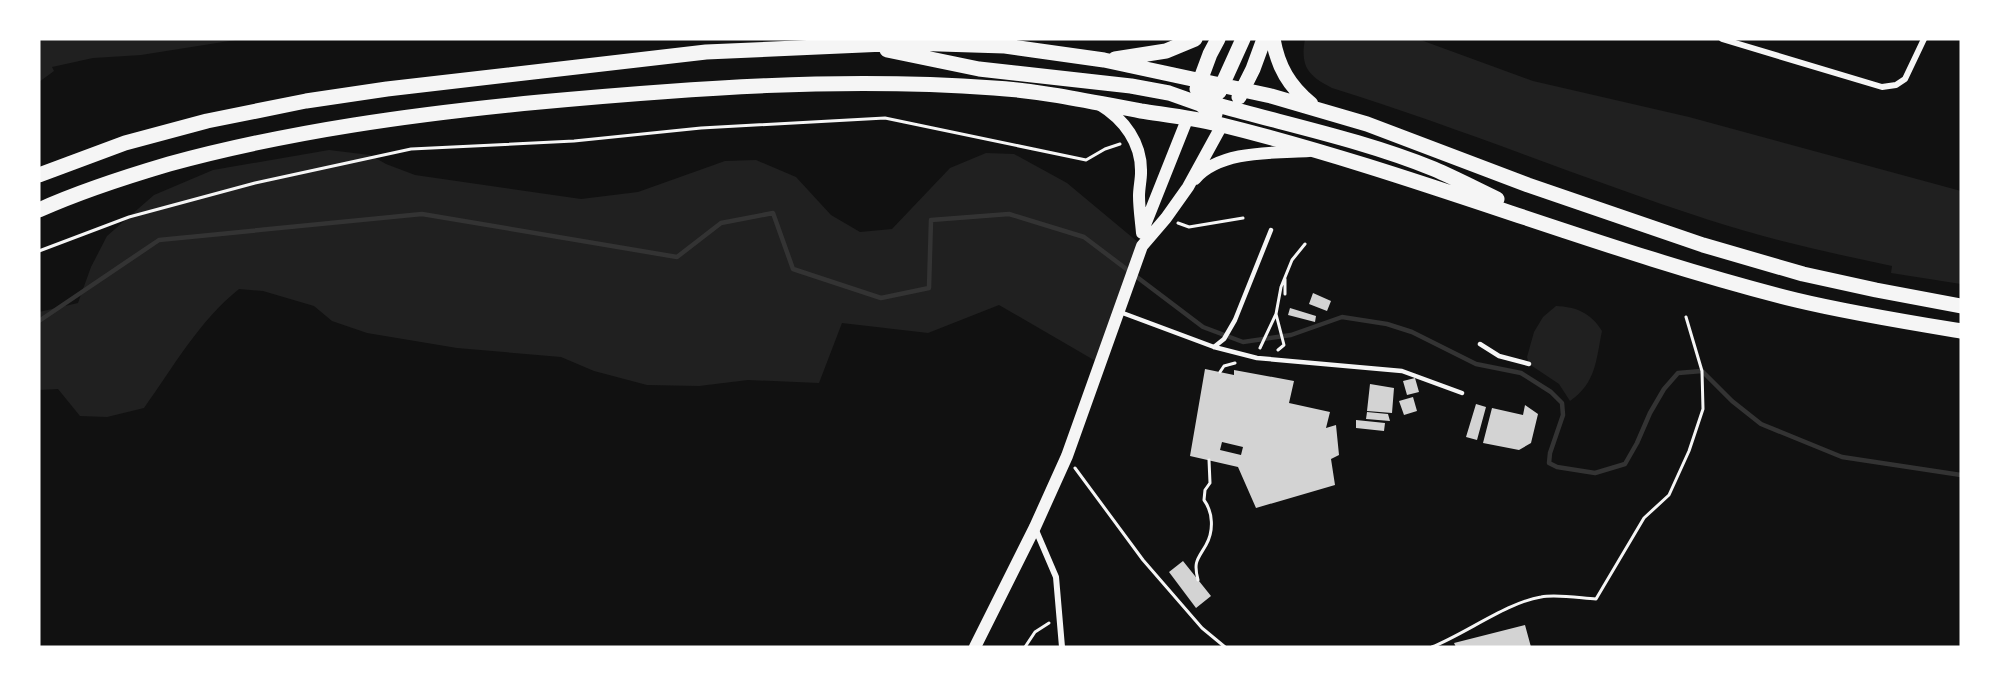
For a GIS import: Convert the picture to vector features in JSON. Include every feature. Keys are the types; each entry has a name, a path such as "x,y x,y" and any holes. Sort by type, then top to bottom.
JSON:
{"highway":[{"path":"1104,60 1167,51 1195,39"},
{"path":"1188,117 1200,80 1218,39"},
{"path":"1188,117 1200,115 1211,105 1223,85 1243,39"},
{"path":"1222,125 1244,90 1264,39"},
{"path":"1273,39 1283,74 1299,95 1315,108"},
{"path":"39,175 135,140 207,121 306,101 477,78 705,52 908,44 1005,46 1104,60 1223,85 1315,108 1367,124 1528,185 1703,245 1803,274 1961,306"},
{"path":"860,45 979,69 1131,86 1169,93 1336,136 1434,170 1551,225"},
{"path":"1200,80 1203,93 1222,125"},
{"path":"39,210 134,174 214,152 341,127 484,107 706,87 807,83 999,88 1188,117 1222,125 1317,151 1699,273 1796,300 1961,331"}],"main road":[{"path":"1095,102 1125,126 1138,148 1142,173 1139,195 1141,246"},
{"path":"975,647 1035,527 1067,456 1188,117"},
{"path":"1188,187 1222,125"},
{"path":"1141,246 1166,218 1200,173 1215,164 1243,156 1317,151"}],"street":[{"path":"1722,39 1882,87 1896,85 1905,79 1924,39"},
{"path":"1035,527 1056,577 1062,647"}],"lane":[{"path":"1214,347 1224,339 1235,320 1272,230"},
{"path":"1118,310 1214,347 1257,357 1402,371 1462,393"},
{"path":"1480,344 1499,356 1529,364"}],"path":[{"path":"39,251 140,214 255,183 411,149 574,141 701,128 885,118 1086,160 1123,142"},
{"path":"1166,218 1189,227 1243,218"},
{"path":"1260,347 1276,315 1281,287 1292,260 1305,244"},
{"path":"1285,277 1285,294"},
{"path":"1276,315 1284,345"},
{"path":"1432,647 1518,604 1541,596 1596,599 1644,518 1669,495 1689,451 1703,409 1702,371 1686,317"},
{"path":"1067,456 1143,560 1202,628 1225,647"},
{"path":"1198,580 1195,570 1197,558 1207,543 1212,520 1209,506 1204,500 1204,490 1210,483 1209,460"},
{"path":"1025,647 1035,632 1059,616"}],"shaded area":[{"path":"39,39 242,39 141,55 93,58 52,67 54,71 39,82"},
{"path":"1305,39 1418,39 1533,81 1689,117 1961,191 1961,284 1891,273 1892,266 1729,226 1332,88 1317,79 1308,69 1304,56"},
{"path":"329,150 370,155 415,175 581,199 638,192 725,161 756,160 796,177 831,215 860,232 892,229 950,168 986,153 1014,154 1067,183 1139,243 1099,363 999,305 928,333 842,323 819,383 748,380 699,386 647,385 594,371 561,357 457,348 367,333 332,321 314,306 263,291 239,289 199,330 144,408 107,417 80,416 58,389 39,390 39,312 78,303 91,267 107,236 154,195 213,170"},
{"path":"1556,306 1583,312 1602,331 1590,379 1579,394 1570,401 1559,384 1529,364 1527,357 1534,332 1543,317"}],"building":[{"path":"1313,293 1331,301 1327,311 1309,304"},
{"path":"1290,308 1316,316 1315,322 1288,315"},
{"path":"1205,369 1234,375 1234,370 1294,381 1289,403 1330,412 1326,428 1336,425 1339,455 1331,459 1335,485 1256,508 1238,467 1190,456","holes":["1222,442 1243,447 1241,455 1220,450"]},
{"path":"1415,378 1419,392 1407,395 1403,381"},
{"path":"1370,384 1394,388 1392,413 1367,411"},
{"path":"1413,397 1417,411 1404,415 1399,401"},
{"path":"1476,404 1486,407 1477,440 1466,437"},
{"path":"1525,405 1538,414 1531,443 1519,450 1483,443 1492,408 1523,415"},
{"path":"1367,412 1388,414 1390,421 1366,419"},
{"path":"1356,420 1385,423 1384,431 1356,428"},
{"path":"1183,561 1211,596 1196,608 1169,572"},
{"path":"1525,625 1531,647 1456,647 1454,643"}],"waterway":[{"path":"39,321 159,240 422,214 677,257 721,223 773,213 793,269 881,298 929,288 931,220 1009,214 1084,237 1203,327 1243,342 1291,335 1342,317 1387,324 1412,332 1476,364 1521,373 1551,392 1562,403 1563,415 1550,453 1549,463 1557,467 1595,473 1625,464 1664,389 1678,373 1702,371 1732,401 1761,424 1842,457 1961,475"}]}
